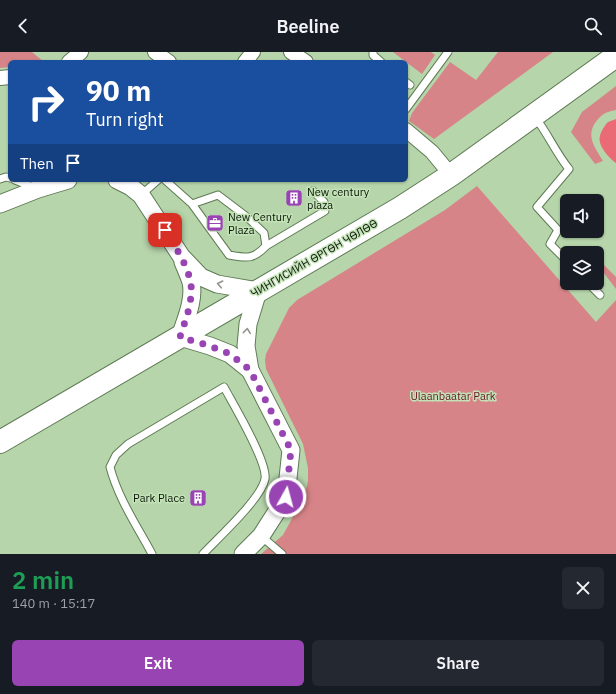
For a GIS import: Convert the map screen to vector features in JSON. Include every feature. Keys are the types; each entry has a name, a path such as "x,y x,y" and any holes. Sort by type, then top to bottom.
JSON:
{"highway":[{"name":"ЧИНГИСИЙН ӨРГӨН ЧӨЛӨӨ","path":"0,442 400,208 452,175 616,56"}],"street":[{"path":"71,60 81,52"},
{"path":"154,52 166,60"},
{"path":"247,60 253,52"},
{"path":"291,52 303,60"},
{"path":"408,135 432,152 452,175"},
{"path":"0,204 61,182"},
{"path":"121,182 132,187 141,195 181,256 201,277 217,284 258,291 248,324 246,346 250,370 291,450 286,497 261,536 243,554"},
{"path":"181,256 191,283 192,294 180,337 230,354 250,370"}],"lane":[{"path":"373,52 373,55 379,60"},
{"path":"408,106 448,52"},
{"path":"534,116 547,133 561,160 569,169 537,207 558,230 550,244 560,254"},
{"path":"20,182 38,189"},
{"path":"141,195 156,182"},
{"path":"167,182 192,204 229,255 246,258 259,254 266,246 325,211 324,202 313,191"},
{"path":"192,204 218,195 247,216 264,233 266,246"},
{"path":"595,290 600,295"},
{"path":"152,554 122,496 110,467 116,455 128,444 224,387 256,448 265,478 259,493 238,518 203,554"},
{"path":"261,536 282,554"}],"green space":[{"path":"0,52 32,52 42,60 8,60 8,67 0,68"},
{"path":"393,52 431,52 435,55 422,74 408,63 408,60 404,60"},
{"path":"498,52 553,52 434,139 409,121 412,113 450,62 476,80"},
{"path":"616,86 616,110 607,112 601,116 594,124 592,129 592,140 603,161 595,164 571,132 582,112"},
{"name":"Ulaanbaatar Park","path":"477,186 560,281 560,290 568,290 596,322 616,300 616,554 261,554 283,535 300,504 308,480 308,468 303,444 266,369 265,360 266,354 289,308 297,300 445,210"},
{"path":"604,265 616,277 616,289 604,273"}],"shaded area":[{"path":"616,119 616,163 604,151 600,143 600,136 608,122"}],"place":[{"name":"New century plaza","path":"294,198"},
{"name":"New Century Plaza","path":"215,223"},
{"name":"Park Place","path":"198,498"}],"route":[{"path":"165,230 181,256 191,283 192,294 180,337 230,354 250,370 291,450 286,497"}]}
